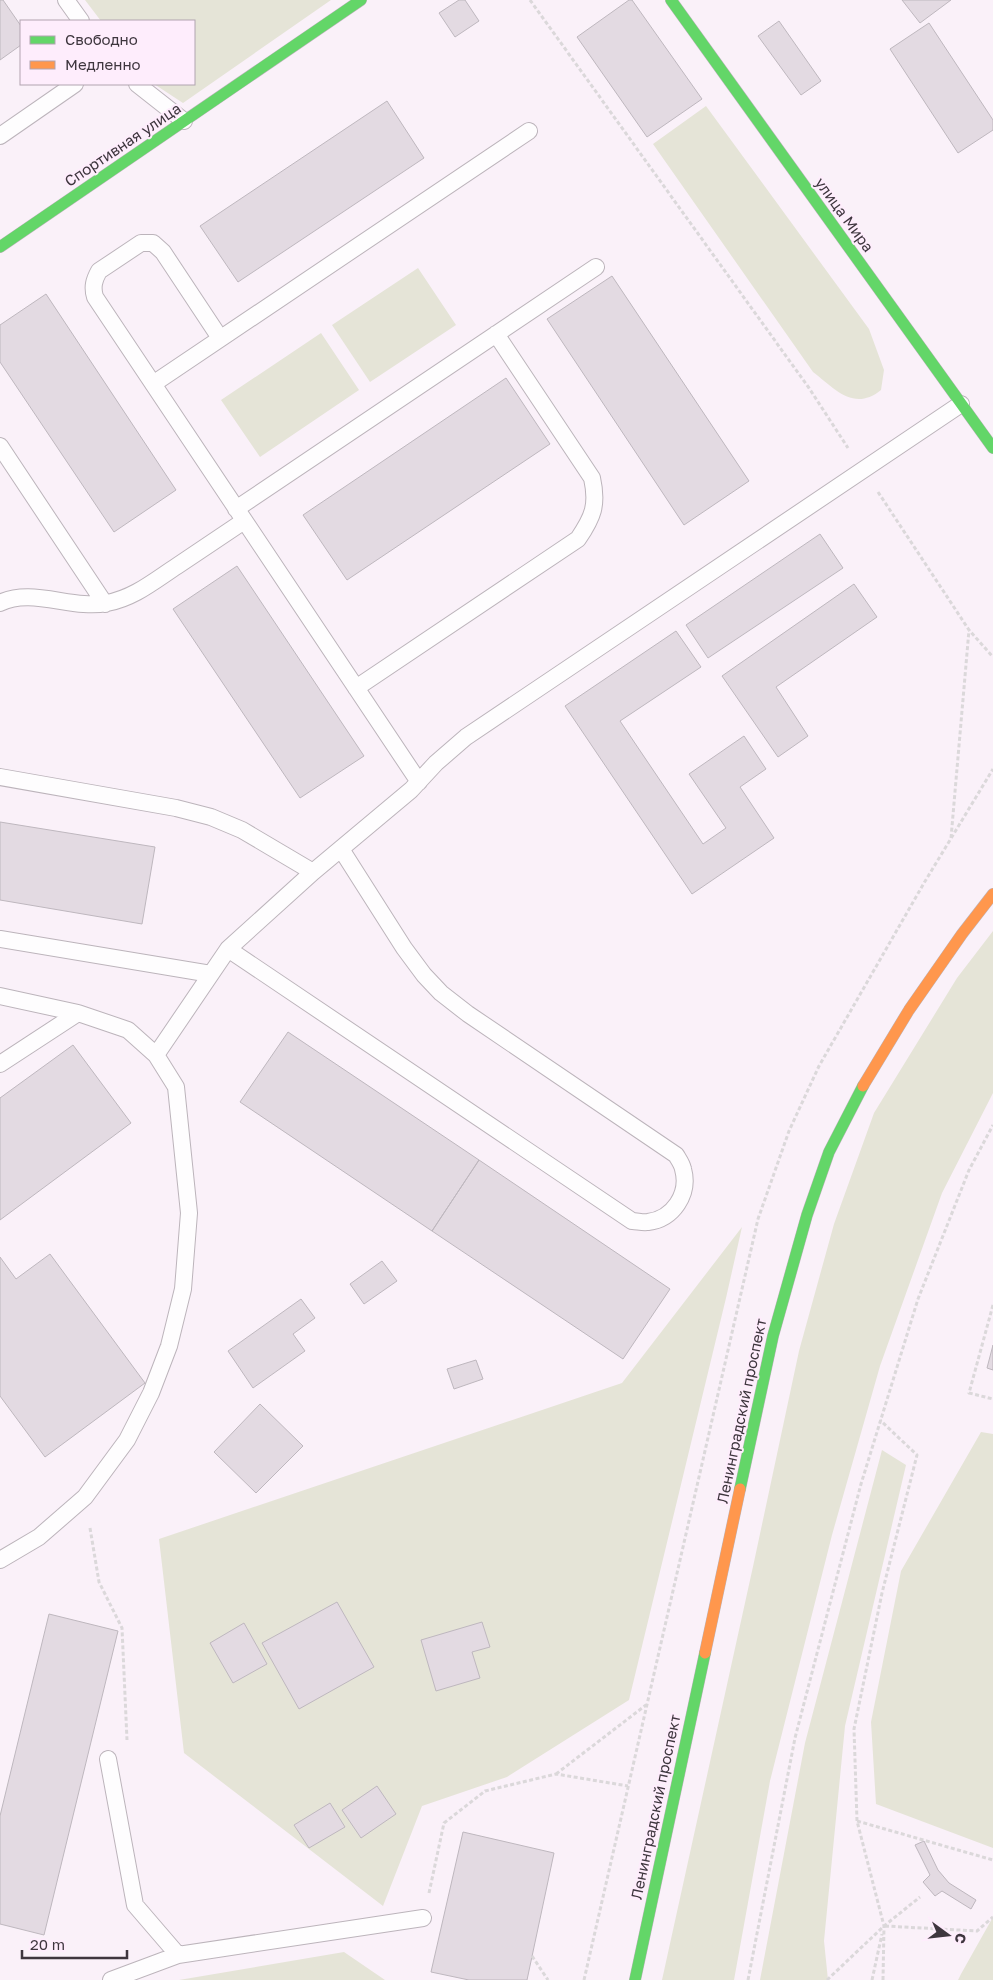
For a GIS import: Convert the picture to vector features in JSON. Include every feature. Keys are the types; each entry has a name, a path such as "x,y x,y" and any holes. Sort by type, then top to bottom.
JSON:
{"street":[{"name":"Спортивная улица","path":"0,247 361,0"},
{"name":"улица Мира","path":"671,0 993,448"},
{"name":"Ленинградский проспект","path":"635,1980 773,1336 807,1215 829,1152 858,1092 909,1010 962,934 993,894"}],"lane":[{"path":"66,0 80,20"},
{"path":"0,136 74,85"},
{"path":"138,85 184,121"},
{"path":"153,384 529,131"},
{"path":"220,338 158,246 148,242 141,243 99,272 95,278 93,291 95,297 419,782"},
{"path":"0,603 24,598 42,598 89,605 105,604 130,597 240,515 496,334 596,267"},
{"path":"356,688 578,539 590,521 594,508 595,493 592,478 496,334"},
{"path":"156,1055 228,949 313,872 419,782 448,752 477,729 961,404"},
{"path":"0,446 105,604"},
{"path":"0,777 176,808 211,817 242,830 313,872"},
{"path":"228,949 632,1220 647,1222 660,1219 670,1213 679,1203 685,1184 683,1169 676,1155 468,1014 441,993 424,975 404,948 340,849"},
{"path":"0,939 211,974"},
{"path":"0,996 78,1013 128,1030 156,1055 176,1087 189,1213 183,1289 169,1346 151,1393 127,1440 85,1497 40,1537 1,1563"},
{"path":"0,1064 78,1013"},
{"path":"108,1759 135,1905 178,1955"},
{"path":"111,1980 178,1955 423,1918"}],"path":[{"path":"530,0 809,388 969,630 993,657"},
{"path":"950,839 969,630"},
{"path":"748,1980 795,1738 861,1484 918,1299 969,1170 993,1125"},
{"path":"993,1305 969,1393 993,1399"},
{"path":"880,1420 917,1455 882,1593 854,1729 857,1821 884,1926 883,1980"},
{"path":"85,1497 99,1582 122,1628 127,1747"},
{"path":"556,1774 646,1705"},
{"path":"423,1918 444,1823 485,1791 556,1774 628,1786"},
{"path":"857,1821 993,1860"},
{"path":"827,1980 884,1926 920,1896"},
{"path":"884,1926 977,1931 993,1917"},
{"path":"872,1980 884,1926"},
{"path":"532,1956 548,1980"}],"shaded area":[{"path":"85,0 331,0 183,103 156,85 195,85 195,20 100,20"},
{"path":"706,106 869,329 884,370 881,390 871,396 862,399 845,396 813,372 653,144"},
{"path":"418,268 456,325 370,382 332,325"},
{"path":"321,333 359,390 260,457 221,400"},
{"path":"993,931 993,1093 942,1193 880,1366 832,1535 770,1781 734,1980 662,1980 799,1351 834,1224 874,1113 957,978"},
{"path":"742,1227 629,1700 507,1777 422,1806 383,1906 184,1753 159,1539 622,1383"},
{"path":"981,1432 993,1434 993,1848 876,1804 871,1722 901,1571"},
{"path":"882,1450 906,1465 845,1726 824,1941 828,1980 760,1980 805,1743"},
{"path":"993,1917 993,1980 958,1980 961,1974"},
{"path":"344,1952 385,1980 179,1980"}],"building":[{"path":"0,0 3,0 20,25 20,46 0,60"},
{"path":"459,0 465,0 479,21 455,37 439,13"},
{"path":"629,0 632,0 702,99 647,137 577,37"},
{"path":"902,0 951,0 920,23"},
{"path":"779,21 821,81 801,95 758,36"},
{"path":"929,23 993,120 993,130 958,153 890,49"},
{"path":"387,101 424,158 238,282 200,226"},
{"path":"612,276 749,481 684,525 547,319"},
{"path":"46,294 176,490 114,532 0,362 0,325"},
{"path":"506,378 550,444 347,580 303,515"},
{"path":"820,534 843,568 708,658 686,625"},
{"path":"237,566 364,756 300,798 173,609"},
{"path":"854,584 877,617 776,687 808,736 778,757 722,676"},
{"path":"676,631 701,667 620,721 703,844 726,828 689,774 744,736 766,769 740,787 774,838 692,894 565,706"},
{"path":"0,822 155,847 142,924 0,900"},
{"path":"288,1032 479,1160 432,1231 240,1102"},
{"path":"73,1045 131,1123 0,1220 0,1098"},
{"path":"479,1160 670,1289 623,1359 432,1231"},
{"path":"50,1254 145,1383 45,1457 0,1396 0,1257 16,1279"},
{"path":"382,1261 397,1281 364,1304 350,1284"},
{"path":"301,1299 315,1318 293,1334 305,1351 253,1388 228,1351"},
{"path":"993,1345 993,1370 987,1368"},
{"path":"476,1360 483,1379 454,1389 447,1369"},
{"path":"260,1404 303,1446 256,1493 214,1452"},
{"path":"337,1602 374,1667 299,1709 262,1643"},
{"path":"49,1614 118,1631 44,1935 0,1924 0,1816"},
{"path":"482,1622 490,1647 472,1652 480,1678 436,1691 421,1640"},
{"path":"244,1623 267,1664 233,1683 210,1643"},
{"path":"377,1786 396,1814 361,1838 342,1810"},
{"path":"330,1803 345,1827 309,1848 294,1825"},
{"path":"463,1832 554,1853 527,1980 469,1980 431,1972"},
{"path":"924,1841 938,1870 949,1883 976,1900 971,1909 942,1891 935,1896 923,1882 930,1875 915,1845"}],"traffic: fast":[{"path":"0,247 361,0"},
{"path":"671,0 993,448"},
{"path":"740,1489 773,1336 807,1215 829,1152 863,1086"},
{"path":"635,1980 705,1653"}],"traffic: slow":[{"path":"863,1086 909,1010 962,934 993,894"},
{"path":"705,1653 740,1489"}]}
